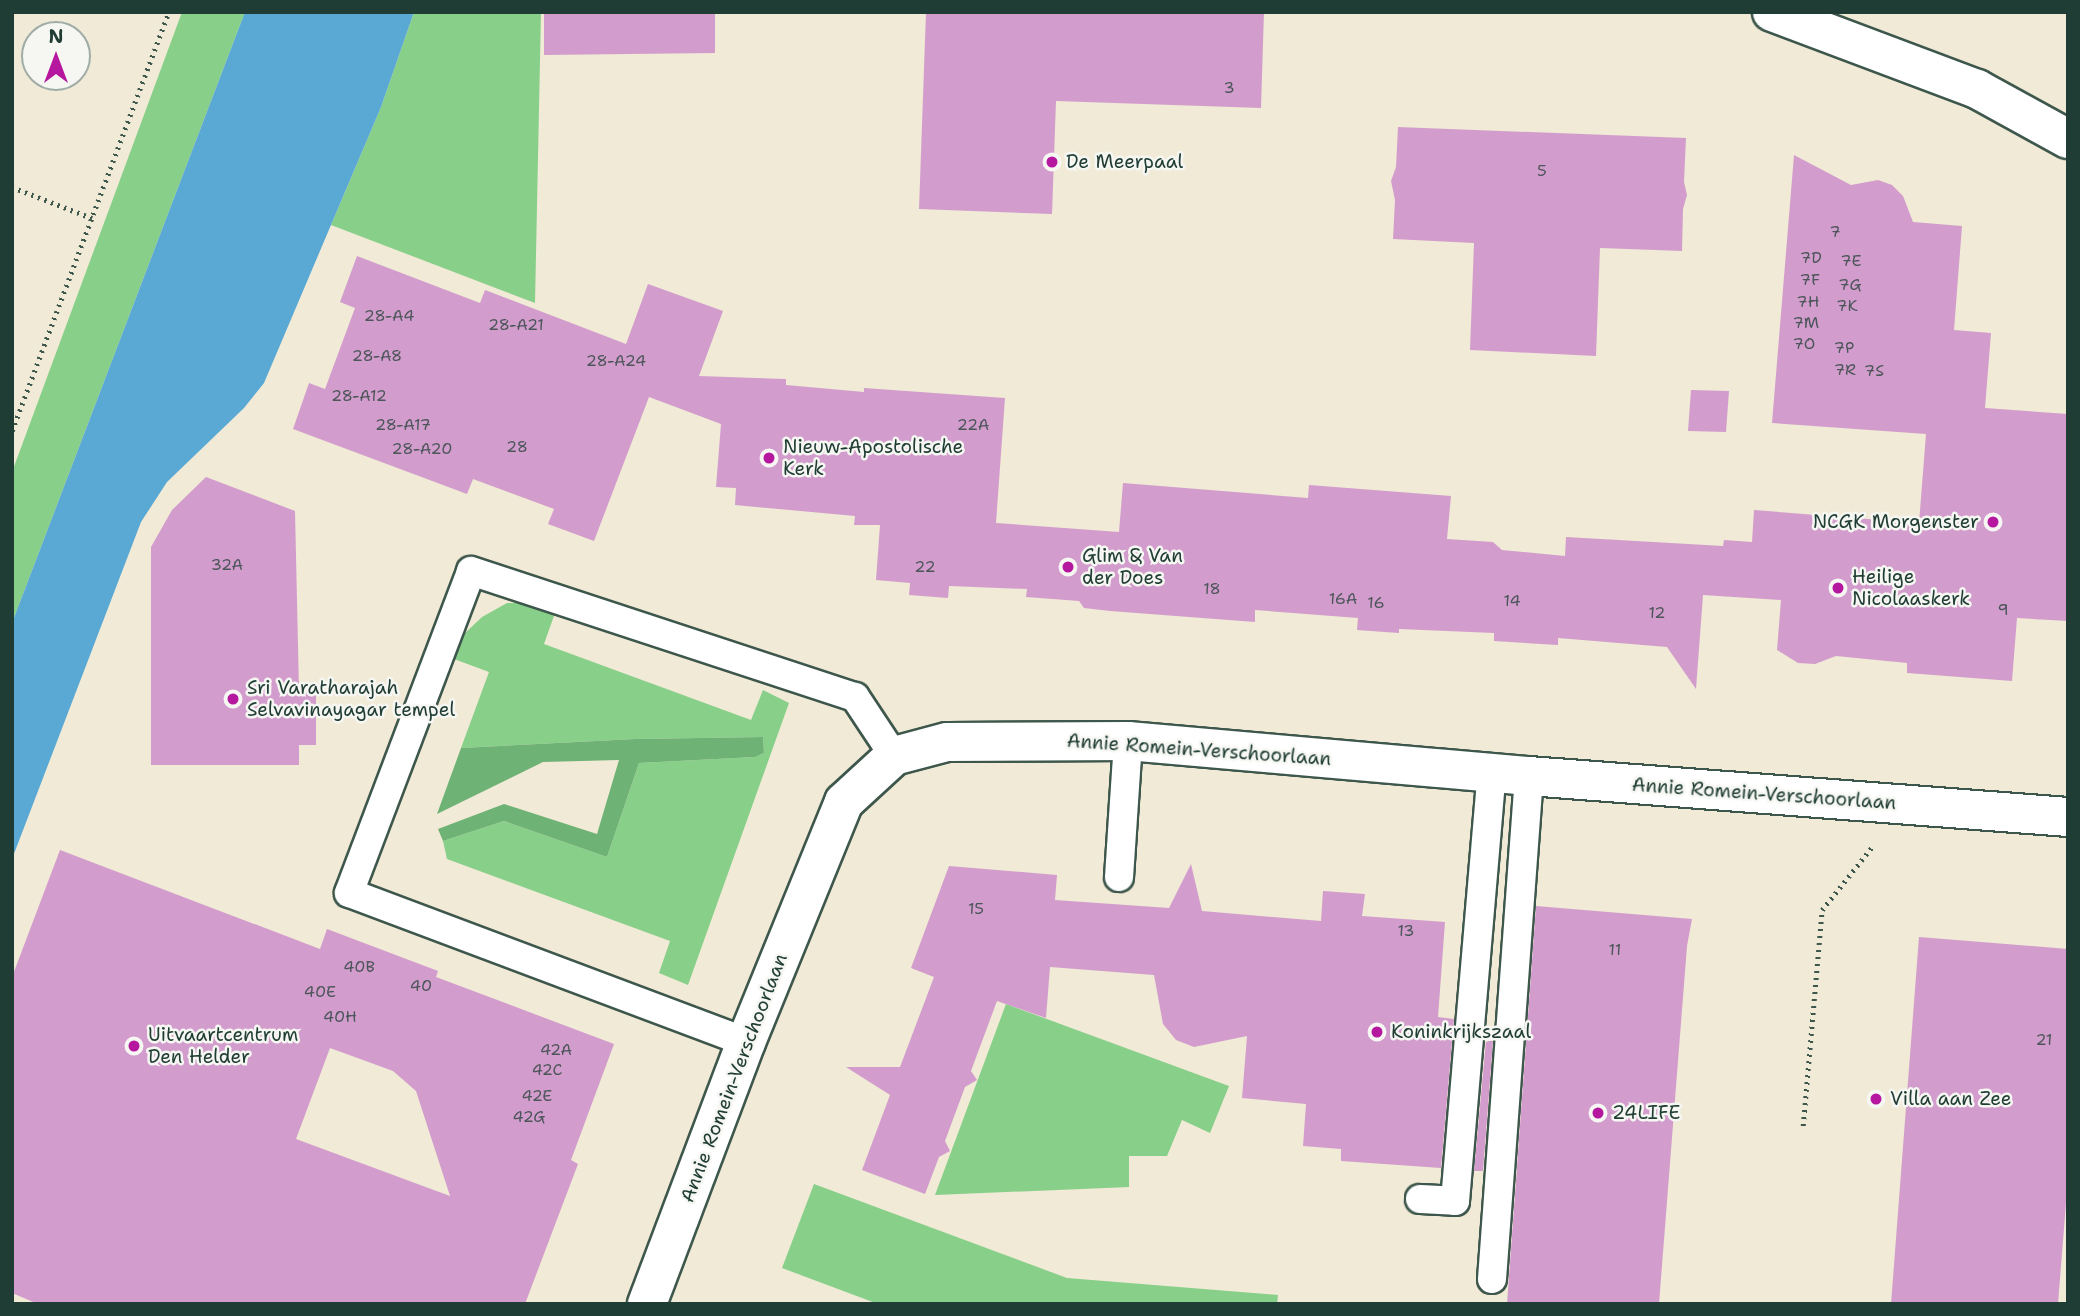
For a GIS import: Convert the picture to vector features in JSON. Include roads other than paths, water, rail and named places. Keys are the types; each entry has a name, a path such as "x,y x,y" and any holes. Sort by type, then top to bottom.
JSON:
{"street":[{"path":"1772,12 1831,23 1977,89 2068,139"},
{"name":"Annie Romein-Verschoorlaan","path":"647,1304 746,1042 844,802 894,756 947,742 1128,741 1529,776 2068,817"}],"lane":[{"path":"746,1042 349,893 471,571 855,697 894,756"},
{"path":"1119,877 1128,741"},
{"path":"1420,1199 1455,1201 1492,773"},
{"path":"1492,1279 1529,776"}],"water":[{"path":"245,12 414,12 381,107 264,383 244,408 167,482 141,522 12,859 12,623"}],"place":[{"name":"De Meerpaal","path":"1052,162"},
{"name":"Nieuw-Apostolische Kerk","path":"769,458"},
{"name":"NCGK Morgenster","path":"1993,522"},
{"name":"Glim & Van der Does","path":"1068,567"},
{"name":"Heilige Nicolaaskerk","path":"1838,588"},
{"name":"Sri Varatharajah Selvavinayagar tempel","path":"233,699"},
{"name":"Koninkrijkszaal","path":"1377,1032"},
{"name":"Uitvaartcentrum Den Helder","path":"134,1046"},
{"name":"Villa aan Zee","path":"1876,1099"},
{"name":"24LIFE","path":"1598,1113"}]}
